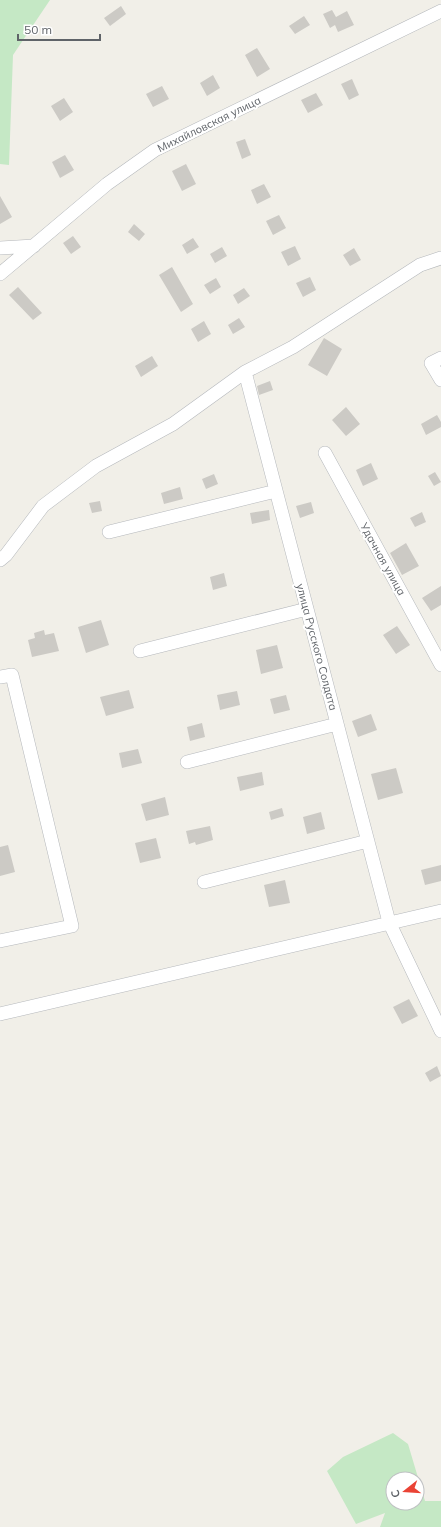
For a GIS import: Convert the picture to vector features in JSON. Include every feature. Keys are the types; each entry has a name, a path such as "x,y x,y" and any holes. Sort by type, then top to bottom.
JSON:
{"street":[{"name":"Михайловская улица","path":"0,274 107,184 155,150 441,11"},
{"path":"0,248 34,246"},
{"path":"0,560 6,555 43,506 90,470 173,424 245,372 293,347 420,265 441,258"},
{"path":"441,358 431,363 441,380"},
{"name":"улица Русского Солдата","path":"245,372 389,922 441,1031"},
{"name":"Удачная улица","path":"325,453 441,665"},
{"path":"109,532 276,491"},
{"path":"140,651 307,609"},
{"path":"0,678 12,675 72,926 0,941"},
{"path":"187,762 337,724"},
{"path":"204,882 368,841"},
{"path":"0,1014 441,911"}],"green space":[{"path":"0,0 50,0 13,55 9,165 0,164"},
{"path":"393,1433 408,1444 416,1471 385,1471 385,1511 425,1511 425,1501 441,1501 441,1527 380,1527 385,1513 356,1524 327,1471 343,1457"}],"building":[{"path":"121,6 126,14 110,26 104,18"},
{"path":"332,10 336,17 347,11 354,25 338,32 335,25 330,28 323,14"},
{"path":"304,16 310,25 295,34 289,26"},
{"path":"257,48 270,69 257,77 245,55"},
{"path":"213,75 220,88 207,96 200,83"},
{"path":"352,79 359,95 349,100 341,84"},
{"path":"162,86 169,99 153,107 146,94"},
{"path":"316,93 323,105 308,113 301,100"},
{"path":"64,98 73,112 60,121 51,106"},
{"path":"245,139 251,155 242,159 236,142"},
{"path":"65,155 74,170 60,178 52,162"},
{"path":"186,164 196,184 182,191 172,171"},
{"path":"264,184 271,197 257,204 251,190"},
{"path":"0,196 12,217 0,224"},
{"path":"279,215 286,228 273,235 266,221"},
{"path":"134,224 145,234 139,241 128,232"},
{"path":"73,236 81,247 71,254 63,243"},
{"path":"193,238 199,247 187,254 182,245"},
{"path":"295,246 301,259 288,266 281,252"},
{"path":"222,247 227,256 215,263 210,254"},
{"path":"354,248 361,260 350,266 343,255"},
{"path":"172,267 193,304 181,312 159,275"},
{"path":"310,277 316,290 303,297 296,283"},
{"path":"216,278 221,287 210,294 204,285"},
{"path":"18,287 42,313 33,320 9,295"},
{"path":"244,288 250,296 238,304 233,295"},
{"path":"239,318 245,327 233,334 228,325"},
{"path":"204,321 211,334 198,342 191,329"},
{"path":"324,338 342,349 327,376 308,365"},
{"path":"152,356 158,366 141,377 135,366"},
{"path":"270,381 273,390 259,395 257,386"},
{"path":"346,407 360,424 346,436 332,420"},
{"path":"437,415 441,422 441,427 426,435 421,424"},
{"path":"371,463 378,479 363,486 356,470"},
{"path":"435,472 441,482 434,486 428,476"},
{"path":"214,474 218,484 206,489 202,479"},
{"path":"180,487 183,499 164,504 161,493"},
{"path":"100,501 102,511 92,513 89,503"},
{"path":"311,502 314,513 300,518 296,506"},
{"path":"269,510 270,520 252,524 250,513"},
{"path":"422,512 426,522 415,527 410,518"},
{"path":"406,543 419,566 402,575 390,553"},
{"path":"224,573 227,586 213,590 210,577"},
{"path":"441,586 441,605 431,611 422,598"},
{"path":"101,620 109,645 86,653 78,627"},
{"path":"397,626 410,645 396,654 383,635"},
{"path":"44,630 45,635 54,633 59,651 32,657 28,640 35,638 34,633"},
{"path":"277,645 283,668 261,674 256,650"},
{"path":"129,690 134,708 106,716 100,697"},
{"path":"237,691 240,705 220,710 217,695"},
{"path":"286,695 290,710 274,714 270,699"},
{"path":"371,714 377,730 358,737 352,721"},
{"path":"202,723 205,737 190,741 187,727"},
{"path":"138,749 142,763 122,768 119,753"},
{"path":"396,768 403,793 378,800 371,774"},
{"path":"262,772 264,785 240,791 237,777"},
{"path":"165,797 169,815 146,821 141,804"},
{"path":"282,808 284,816 271,820 269,812"},
{"path":"321,812 325,829 307,834 303,817"},
{"path":"210,826 213,840 196,845 195,842 189,844 186,831"},
{"path":"156,838 161,858 140,863 135,843"},
{"path":"8,845 15,872 0,876 0,847"},
{"path":"441,865 441,881 425,885 421,870"},
{"path":"285,880 290,903 269,907 264,885"},
{"path":"409,999 418,1016 402,1024 393,1007"},
{"path":"437,1066 441,1076 430,1082 425,1073"}]}
